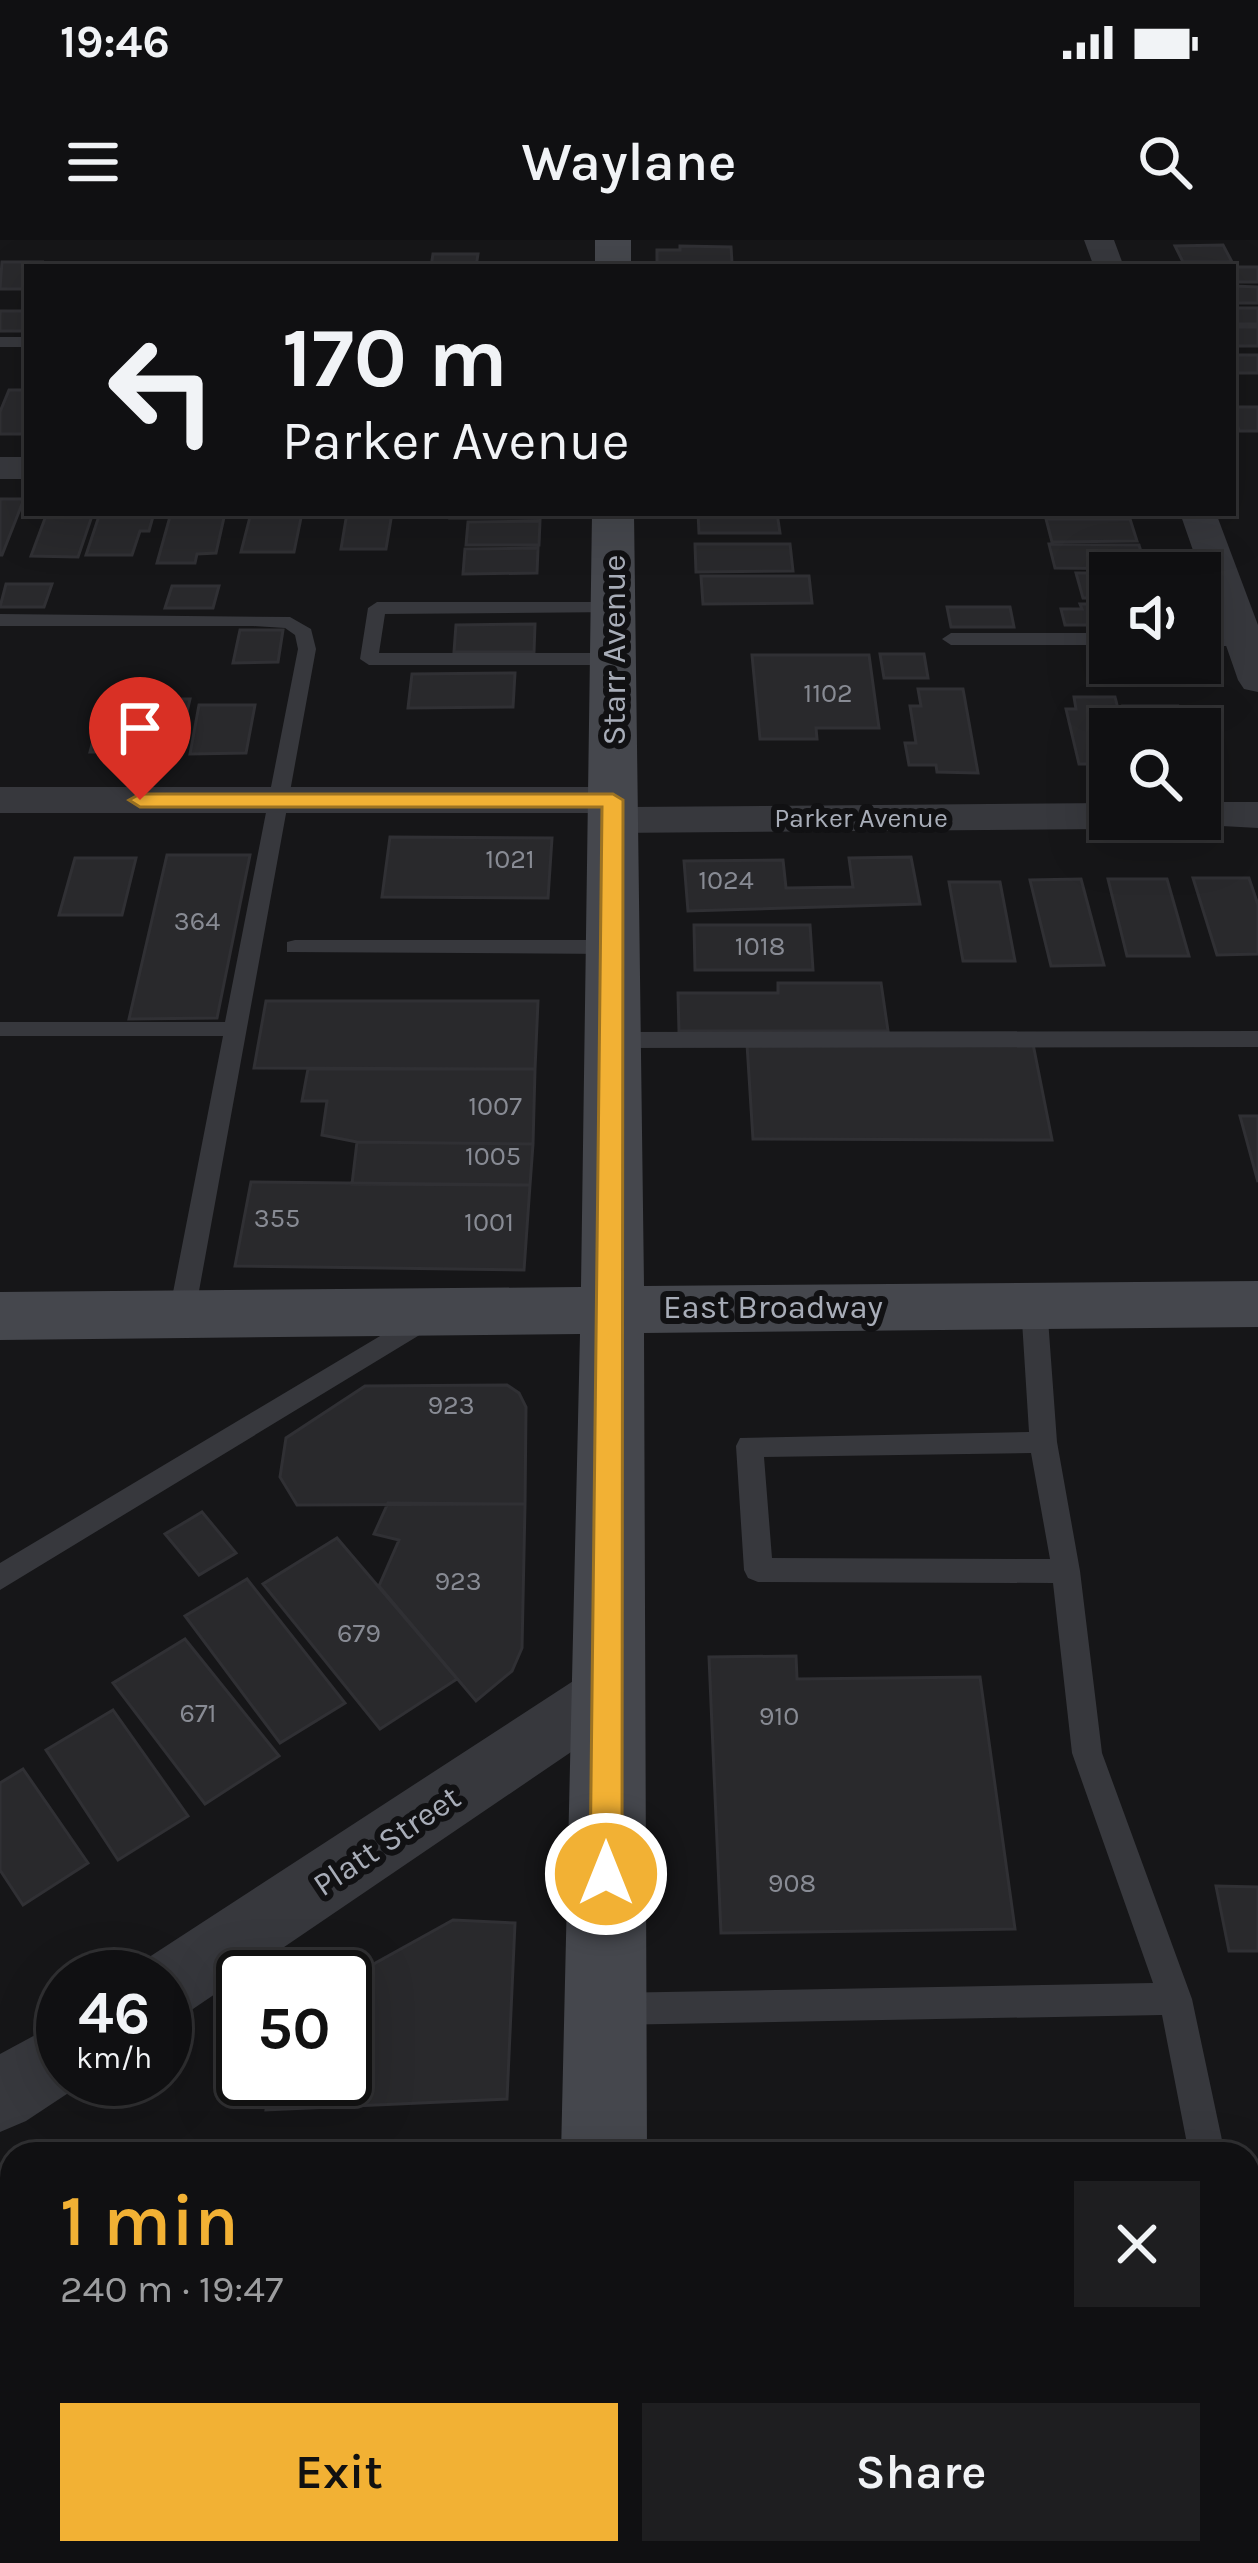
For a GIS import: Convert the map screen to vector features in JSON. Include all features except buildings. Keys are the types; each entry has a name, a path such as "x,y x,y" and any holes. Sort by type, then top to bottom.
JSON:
{"main road":[{"name":"Starr Avenue","path":"604,2142 613,1306 613,516"},
{"name":"East Broadway","path":"0,1316 613,1306 1258,1304"}],"street":[{"path":"1199,516 1251,640 1258,680"},
{"name":"Parker Avenue","path":"0,800 279,800 1089,816"},
{"path":"1221,815 1258,815"},
{"name":"Platt Street","path":"192,1969 608,1693"},
{"path":"0,2096 36,2072"}],"lane":[{"path":"613,608 377,608 369,658 613,659"},
{"path":"0,620 290,623 304,633 307,650 182,1313"},
{"path":"951,639 1089,639"},
{"path":"295,947 612,947"},
{"path":"0,1029 235,1029"},
{"path":"613,1040 1258,1039"},
{"path":"1034,1305 1043,1442 1066,1571 1087,1754 1175,1999 1205,2142"},
{"path":"0,1578 442,1309"},
{"path":"1043,1442 750,1446 758,1570 1066,1571"},
{"path":"605,2009 1175,1999"}],"route":[{"path":"140,800 613,800 606,1874"}]}
